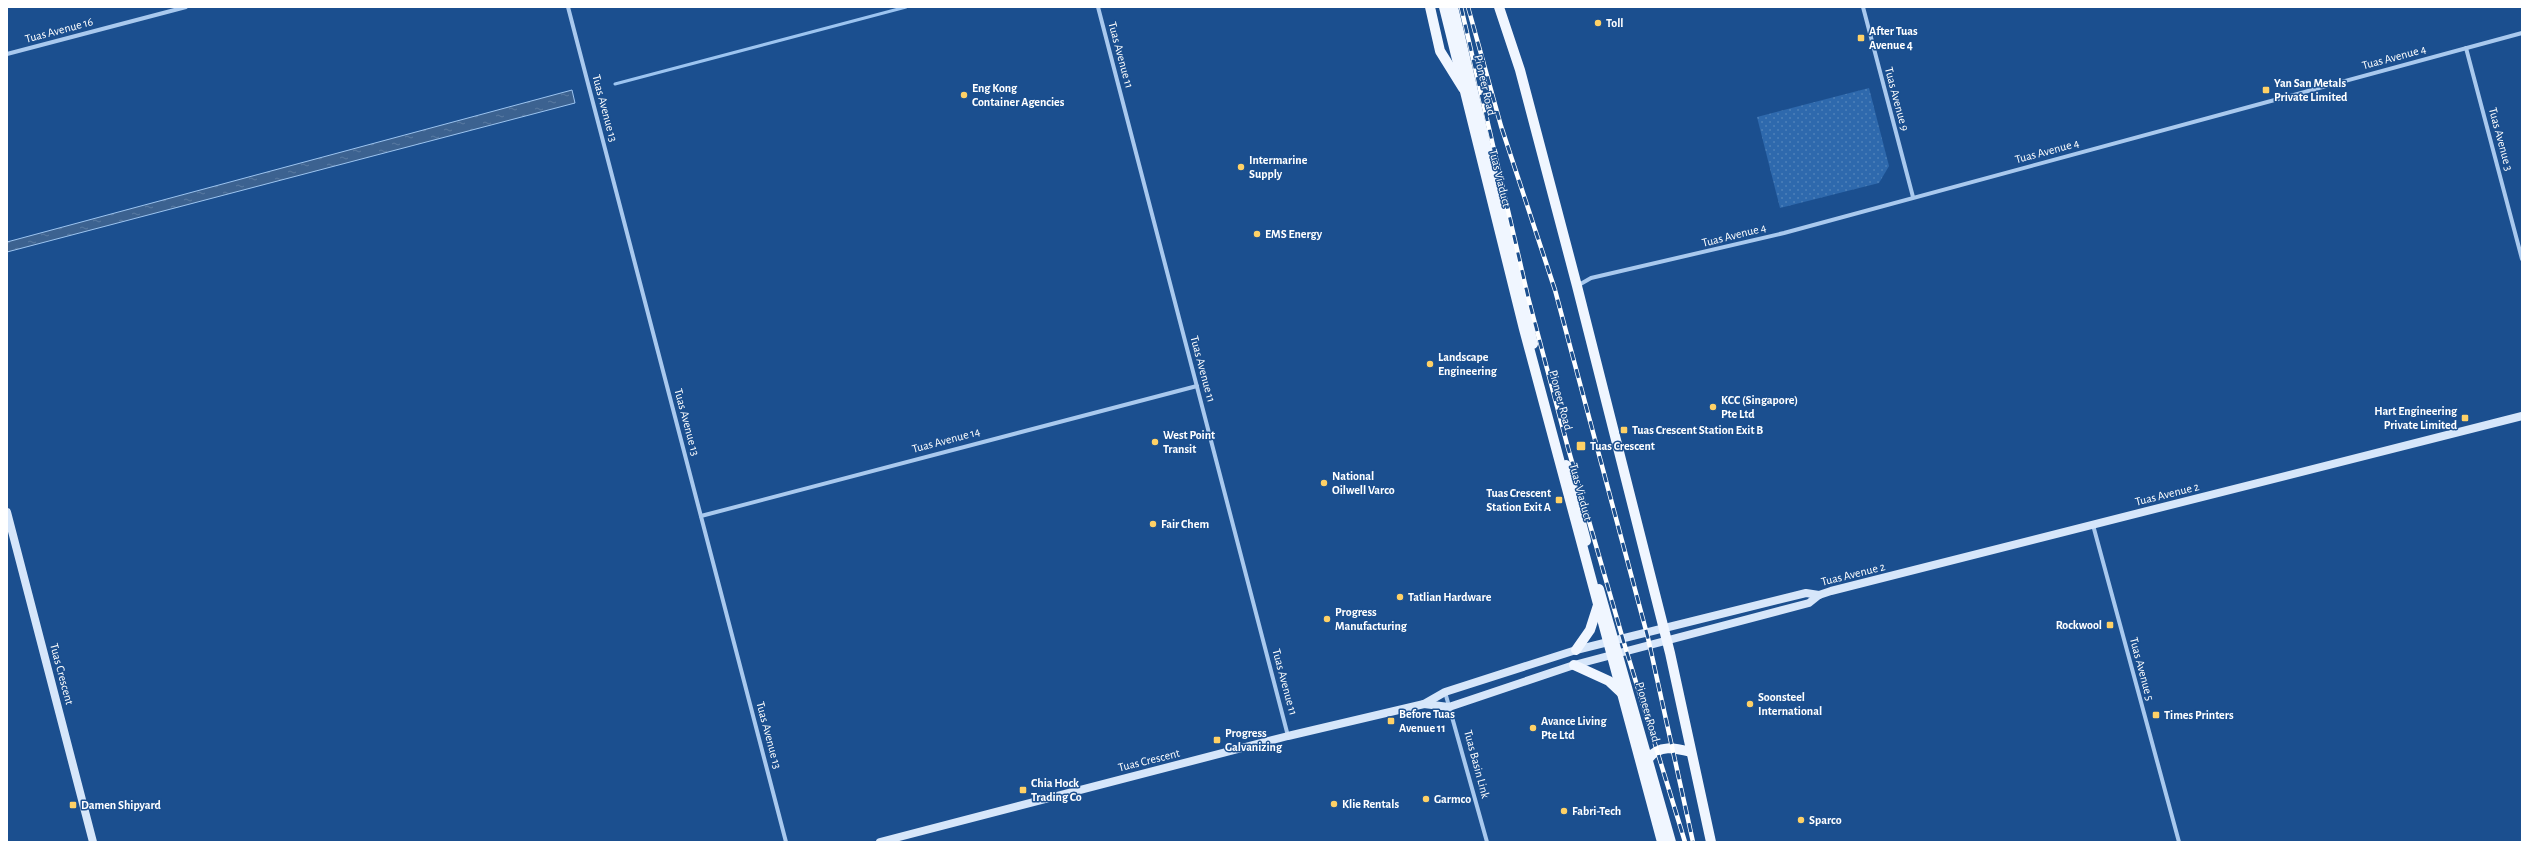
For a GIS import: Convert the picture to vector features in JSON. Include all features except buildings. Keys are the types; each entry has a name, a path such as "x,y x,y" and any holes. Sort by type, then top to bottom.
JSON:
{"main road":[{"path":"1430,7 1440,51 1465,92"},
{"name":"Tuas Viaduct","path":"1444,7 1530,352 1662,842"},
{"name":"Pioneer Road","path":"1453,7 1540,374 1671,842"},
{"path":"1499,7 1517,62"},
{"path":"1504,7 1517,62 1577,286 1667,642 1711,842"},
{"path":"1576,650 1590,630 1601,596"},
{"path":"1574,665 1609,681 1631,701"},
{"path":"1648,759 1656,751 1666,748 1691,752"}],"street":[{"name":"Tuas Avenue 16","path":"7,54 186,7"},
{"name":"Tuas Avenue 13","path":"568,7 786,842"},
{"name":"Tuas Avenue 11","path":"1098,7 1288,736"},
{"name":"Tuas Avenue 9","path":"1863,7 1913,197"},
{"name":"Tuas Avenue 4","path":"1577,286 1591,278 1784,233 2522,33"},
{"name":"Tuas Avenue 3","path":"2466,48 2522,259"},
{"name":"Tuas Avenue 14","path":"701,516 1197,386"},
{"name":"Tuas Avenue 2","path":"1663,627 1806,593 1818,595 2522,416"},
{"name":"Tuas Crescent","path":"7,512 93,842"},
{"name":"Tuas Avenue 5","path":"2093,524 2178,842"},
{"name":"Tuas Avenue 2","path":"1618,655 1809,603 1818,595"},
{"name":"Tuas Crescent","path":"880,842 1288,736 1424,704 1445,692 1576,650 1663,627"},
{"name":"Tuas Crescent","path":"1424,704 1449,707 1574,665 1618,655"},
{"name":"Tuas Basin Link","path":"1445,692 1458,731 1487,842"}],"shaded area":[{"path":"1869,88 1889,166 1879,183 1780,208 1757,117"}],"water":[{"path":"572,90 575,103 7,252 7,242"}],"waterway":[{"path":"615,84 906,7"}],"railway":[{"path":"1461,7 1528,297 1568,448 1624,643 1685,842"},
{"path":"1468,7 1501,126 1555,290 1648,638 1693,842"}],"place":[{"name":"Toll","path":"1598,23"},
{"name":"After Tuas Avenue 4","path":"1861,38"},
{"name":"Yan San Metals Private Limited","path":"2266,90"},
{"name":"Eng Kong Container Agencies","path":"964,95"},
{"name":"Intermarine Supply","path":"1241,167"},
{"name":"EMS Energy","path":"1257,234"},
{"name":"Landscape Engineering","path":"1430,364"},
{"name":"KCC (Singapore) Pte Ltd","path":"1713,407"},
{"name":"Hart Engineering Private Limited","path":"2465,418"},
{"name":"Tuas Crescent Station Exit B","path":"1624,430"},
{"name":"West Point Transit","path":"1155,442"},
{"name":"Tuas Crescent","path":"1581,446"},
{"name":"National Oilwell Varco","path":"1324,483"},
{"name":"Tuas Crescent Station Exit A","path":"1559,500"},
{"name":"Fair Chem","path":"1153,524"},
{"name":"Tatlian Hardware","path":"1400,597"},
{"name":"Progress Manufacturing","path":"1327,619"},
{"name":"Rockwool","path":"2110,625"},
{"name":"Soonsteel International","path":"1750,704"},
{"name":"Times Printers","path":"2156,715"},
{"name":"Before Tuas Avenue 11","path":"1391,721"},
{"name":"Avance Living Pte Ltd","path":"1533,728"},
{"name":"Progress Galvanizing","path":"1217,740"},
{"name":"Chia Hock Trading Co","path":"1023,790"},
{"name":"Garmco","path":"1426,799"},
{"name":"Klie Rentals","path":"1334,804"},
{"name":"Damen Shipyard","path":"73,805"},
{"name":"Fabri-Tech","path":"1564,811"},
{"name":"Sparco","path":"1801,820"}]}
